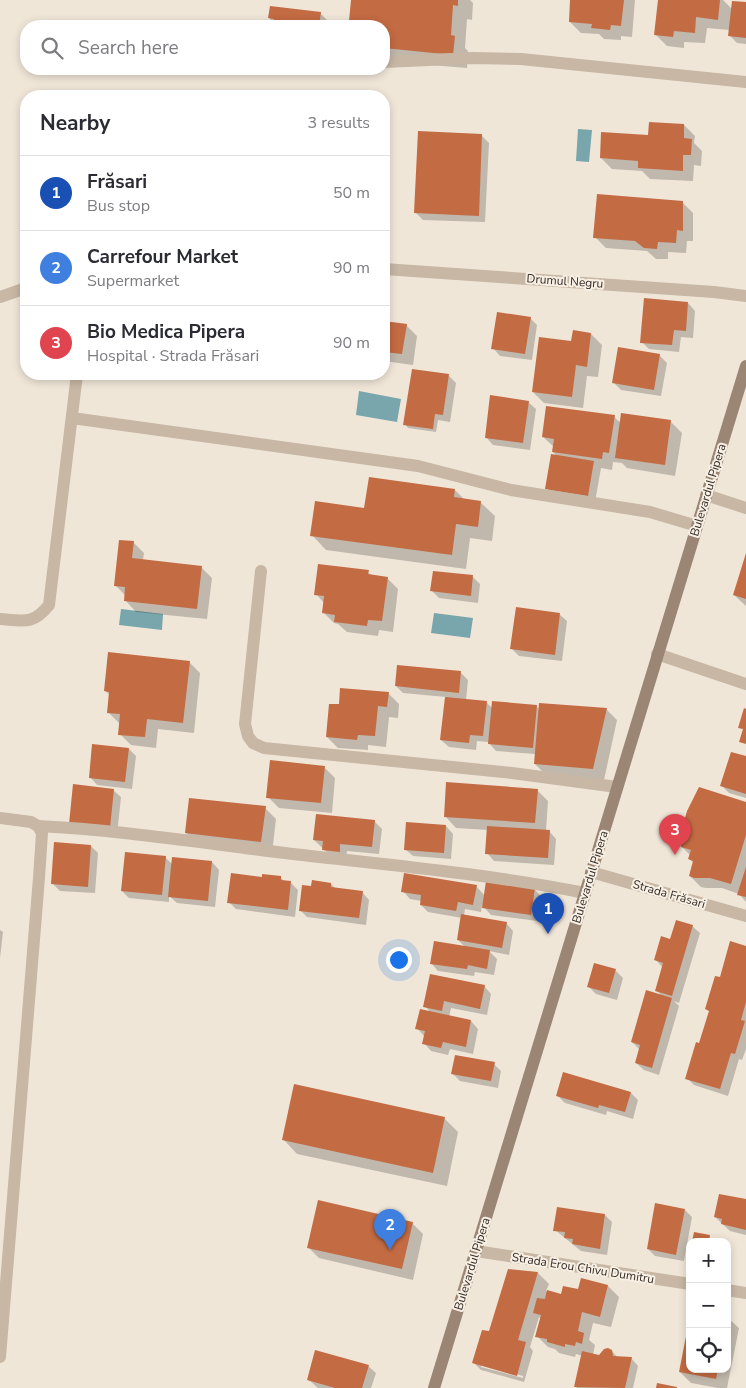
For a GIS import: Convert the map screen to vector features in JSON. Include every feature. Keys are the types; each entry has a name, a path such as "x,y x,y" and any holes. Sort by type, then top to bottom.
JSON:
{"main road":[{"name":"Bulevardul Pipera","path":"434,1388 746,366"}],"street":[{"path":"390,62 473,58 521,59 746,82"},
{"name":"Drumul Negru","path":"390,269 714,292 746,296"},
{"path":"0,297 20,290"},
{"path":"0,619 29,621 41,615 49,605 76,380"},
{"path":"72,418 418,466 511,490 650,512 697,526"},
{"path":"706,495 746,508"},
{"path":"261,571 245,724 248,736 253,743 264,748 302,753 512,773 617,787"},
{"path":"657,654 746,684"},
{"path":"0,818 31,822 38,826 110,832 479,876 548,885 585,893"},
{"path":"0,1357 39,878 42,833 38,826"},
{"name":"Strada Frăsari","path":"591,872 746,916"},
{"name":"Strada Erou Chivu Dumitru","path":"476,1251 686,1283"},
{"path":"731,1291 746,1293"}],"water":[{"path":"578,129 592,130 589,162 576,161"},
{"path":"359,391 401,399 397,422 356,415"},
{"path":"121,609 163,614 162,630 119,625"},
{"path":"434,613 473,618 470,638 431,633"}],"building":[{"path":"351,0 458,0 458,6 453,5 451,35 455,36 453,55 390,49 390,20 349,20"},
{"path":"570,0 624,0 621,26 611,25 610,30 591,28 592,24 569,22"},
{"path":"658,0 720,0 718,20 696,17 695,33 674,31 673,37 654,35"},
{"path":"732,1 746,2 746,38 728,36"},
{"path":"270,6 321,12 320,20 274,20 268,18"},
{"path":"649,122 684,124 684,138 692,139 691,155 683,155 683,171 638,168 638,161 600,158 601,132 648,135"},
{"path":"418,131 482,134 479,216 414,213"},
{"path":"597,194 683,201 683,231 677,230 676,243 658,242 657,249 644,248 635,241 593,238"},
{"path":"644,298 688,302 686,331 674,330 672,345 640,343"},
{"path":"497,312 531,317 525,354 491,349"},
{"path":"390,322 407,324 402,354 390,353"},
{"path":"573,330 591,333 587,367 576,365 572,397 532,392 539,337 571,341"},
{"path":"618,347 660,354 654,390 612,383"},
{"path":"412,369 449,374 443,415 435,414 433,429 403,425"},
{"path":"490,395 529,401 523,443 485,438"},
{"path":"546,406 615,415 609,453 603,452 602,459 552,452 554,439 542,437"},
{"path":"621,413 671,420 665,465 615,458"},
{"path":"551,454 594,461 588,496 545,489"},
{"path":"369,477 455,489 454,497 481,501 478,527 456,524 452,555 310,536 315,501 364,508"},
{"path":"119,540 134,541 132,558 202,566 197,609 124,601 125,587 114,586"},
{"path":"746,553 746,599 733,595"},
{"path":"318,564 369,570 368,574 388,577 382,621 368,620 367,626 334,622 335,615 322,613 324,596 314,595"},
{"path":"433,571 473,575 471,596 430,591"},
{"path":"516,607 560,613 555,655 510,649"},
{"path":"108,652 190,661 183,723 147,719 145,737 118,735 120,714 107,713 109,692 104,691"},
{"path":"397,665 461,671 459,693 395,686"},
{"path":"340,688 389,692 387,707 378,706 375,736 358,735 357,740 326,737 329,704 339,704"},
{"path":"445,697 487,701 483,736 470,735 469,743 440,740"},
{"path":"492,701 537,705 533,748 488,744"},
{"path":"539,703 607,708 593,769 534,764"},
{"path":"744,708 746,709 746,744 739,742 743,729 738,728"},
{"path":"92,744 129,748 125,782 89,778"},
{"path":"731,752 746,756 746,794 720,786"},
{"path":"270,760 325,766 321,803 266,798"},
{"path":"446,782 538,789 535,823 444,817"},
{"path":"73,784 114,789 110,828 69,824"},
{"path":"699,787 746,802 746,835 731,884 710,878 694,878 689,876 693,861 688,859 691,850 681,847 682,828 687,811"},
{"path":"189,798 266,806 261,842 185,833"},
{"path":"316,814 375,820 372,847 340,844 340,852 322,850 323,841 313,840"},
{"path":"406,822 446,825 444,853 404,850"},
{"path":"487,826 550,830 548,858 485,854"},
{"path":"54,842 91,845 88,887 51,884"},
{"path":"125,852 166,856 162,895 121,891"},
{"path":"172,857 212,861 208,901 168,897"},
{"path":"746,867 746,897 737,895"},
{"path":"231,873 262,877 262,874 281,876 281,880 291,881 288,910 227,903"},
{"path":"404,873 477,885 473,905 458,902 456,911 420,905 421,895 401,892"},
{"path":"312,880 331,883 331,887 363,891 359,918 299,911 302,885 311,886"},
{"path":"486,881 535,888 531,915 482,908"},
{"path":"461,914 507,922 502,948 457,940"},
{"path":"676,920 693,925 672,996 655,991 663,963 654,960 661,936 670,939"},
{"path":"434,941 490,950 487,969 468,965 467,969 430,964"},
{"path":"730,941 746,946 746,1002 741,1020 745,1021 735,1054 731,1053 720,1089 685,1079 696,1042 699,1043 709,1011 705,1009 715,976 720,977"},
{"path":"594,963 616,969 609,993 587,987"},
{"path":"430,974 485,985 480,1009 444,1001 442,1011 423,1007"},
{"path":"646,990 672,998 652,1068 635,1063 640,1045 631,1042"},
{"path":"420,1009 471,1020 466,1047 443,1042 441,1048 422,1044 425,1031 415,1029"},
{"path":"455,1055 495,1062 491,1081 451,1074"},
{"path":"563,1072 631,1092 625,1112 599,1105 598,1108 556,1096"},
{"path":"294,1084 445,1117 433,1173 282,1140"},
{"path":"719,1194 746,1199 746,1230 721,1224 722,1219 714,1217"},
{"path":"318,1200 413,1222 402,1269 307,1248"},
{"path":"655,1203 685,1209 676,1255 647,1249"},
{"path":"557,1207 605,1214 600,1249 572,1244 573,1239 564,1238 565,1232 553,1231"},
{"path":"694,1232 710,1235 710,1238 693,1238"},
{"path":"508,1269 538,1272 518,1340 526,1342 517,1376 472,1363 482,1330 489,1331"},
{"path":"581,1278 608,1285 600,1317 582,1312 578,1331 584,1333 582,1344 576,1342 575,1346 565,1344 565,1347 547,1342 547,1339 535,1337 541,1315 533,1313 537,1298 545,1299 547,1290 561,1294 563,1286 578,1289"},
{"path":"686,1336 686,1373 717,1373 716,1379 679,1372"},
{"path":"604,1349 612,1350 613,1356 632,1357 625,1388 574,1387 582,1351 599,1355"},
{"path":"315,1350 369,1365 362,1388 335,1388 307,1380"},
{"path":"657,1383 677,1387 677,1388 656,1388"}],"place":[{"name":"Bio Medica Pipera","path":"675,855"},
{"name":"Frăsari","path":"548,934"},
{"name":"Carrefour Market","path":"390,1250"}]}
